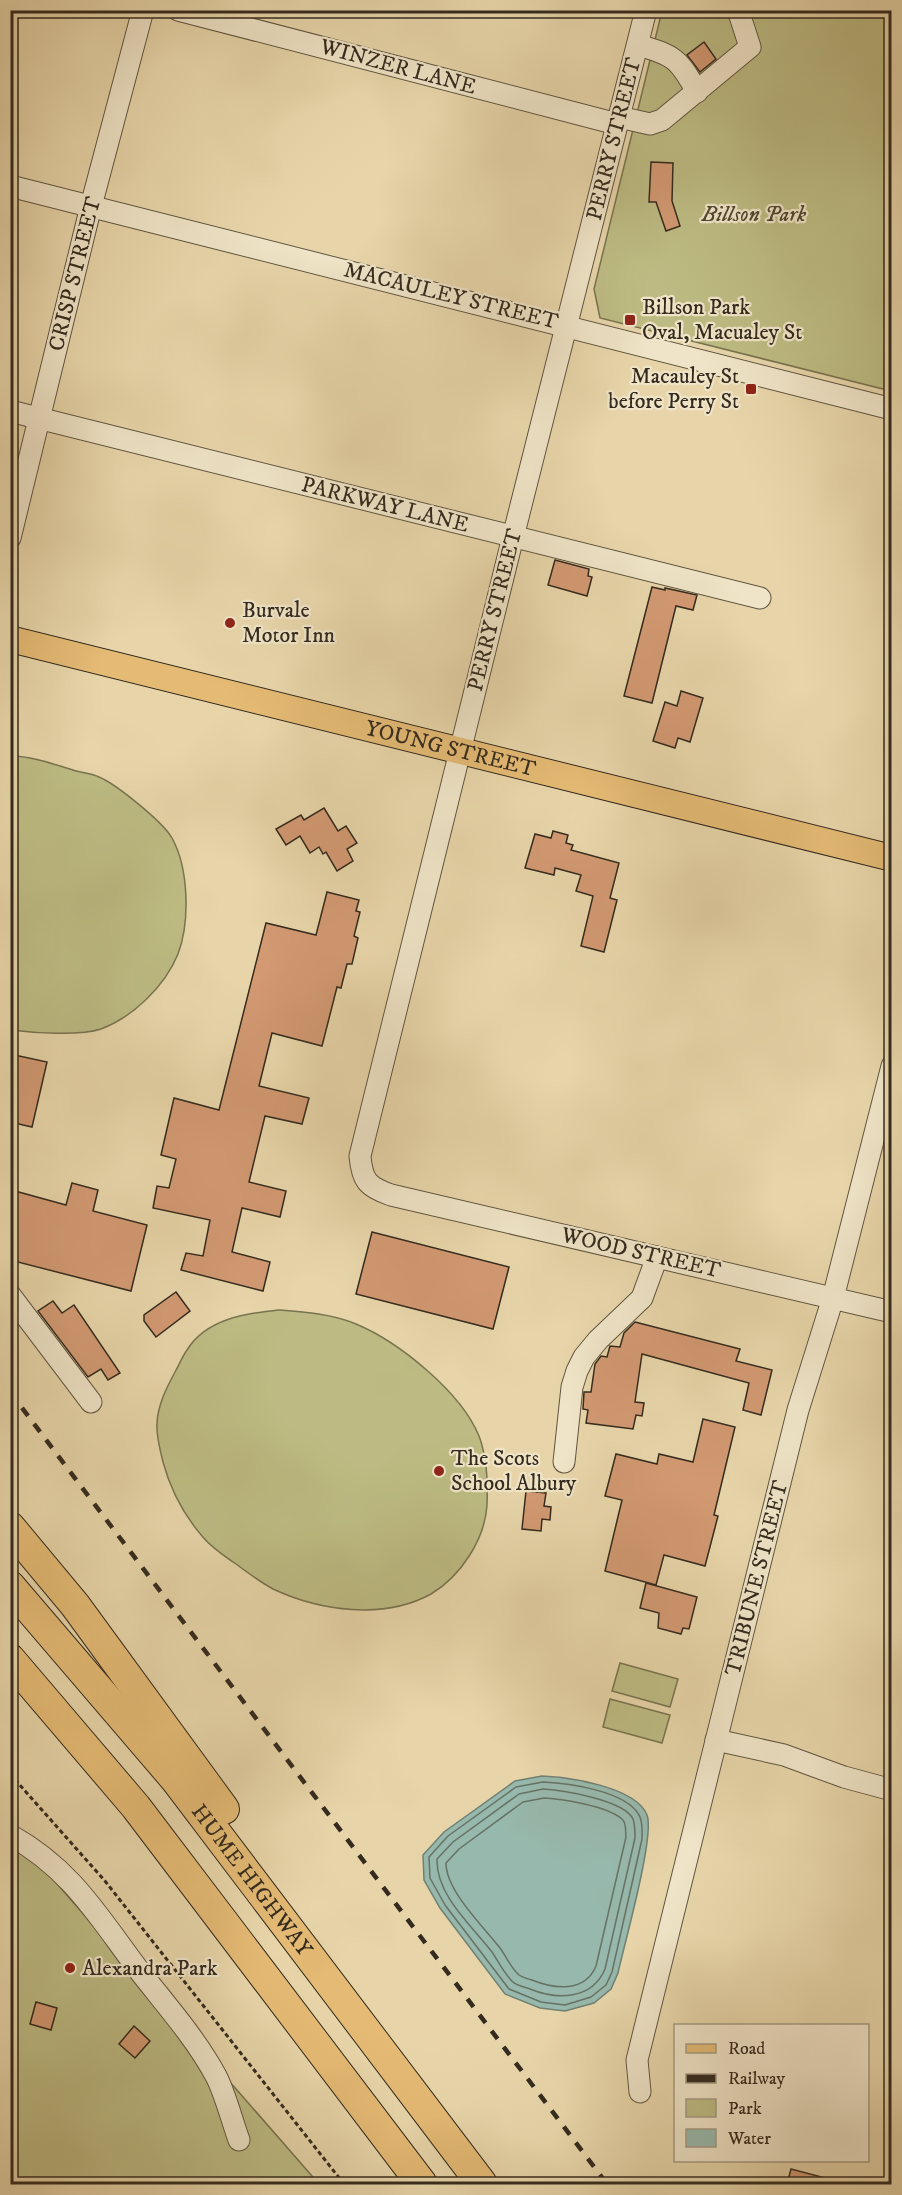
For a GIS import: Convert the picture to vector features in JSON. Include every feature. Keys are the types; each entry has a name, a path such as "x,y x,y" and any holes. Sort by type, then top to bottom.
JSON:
{"highway":[{"path":"10,1527 75,1605 238,1829 398,2074"},
{"name":"HUME HIGHWAY","path":"10,1586 176,1780 482,2184"},
{"path":"10,1659 136,1807 422,2184"},
{"path":"10,1668 47,1702"}],"main road":[{"name":"YOUNG STREET","path":"10,639 891,858"}],"street":[{"name":"CRISP STREET","path":"10,538 91,206 143,10"},
{"name":"WINZER LANE","path":"178,10 618,120 650,124 662,120 750,47 738,10"},
{"name":"PERRY STREET","path":"391,1195 373,1189 369,1184 361,1169 360,1156 646,10"},
{"path":"638,45 675,59 685,69 698,92"},
{"name":"MACAULEY STREET","path":"10,186 891,409"},
{"name":"PARKWAY LANE","path":"10,411 760,598"},
{"name":"TRIBUNE STREET","path":"640,2092 637,2060 798,1410 834,1298 891,1066"},
{"name":"WOOD STREET","path":"391,1195 891,1312"},
{"path":"564,1462 572,1387 577,1371 598,1340 642,1299 657,1257"},
{"path":"10,1295 91,1402"},
{"path":"716,1740 784,1755 844,1777 891,1790"},
{"path":"10,1835 48,1859 95,1909 197,2046 217,2078 239,2140"}],"path":[{"path":"10,1774 105,1881 344,2184"}],"green space":[{"name":"Billson Park","path":"662,11 891,11 891,391 600,318 594,289"},
{"path":"11,756 42,761 107,781 159,823 172,838 178,851 185,880 186,911 185,927 178,954 165,978 147,999 125,1017 101,1029 69,1033 11,1030"},
{"path":"279,1310 338,1318 373,1332 427,1370 444,1386 470,1419 482,1444 485,1461 487,1505 485,1518 482,1531 470,1556 452,1577 431,1594 413,1602 373,1610 331,1607 291,1597 263,1583 214,1548 195,1528 178,1501 163,1462 157,1428 161,1402 182,1358 195,1340 216,1325 240,1316"},
{"path":"620,1663 678,1679 670,1707 612,1691"},
{"path":"610,1699 670,1715 662,1743 603,1727"},
{"name":"Alexandra Park","path":"11,1831 319,2184 11,2184"}],"water":[{"path":"542,1776 600,1785 630,1797 647,1815 647,1845 643,1867 618,1973 611,1989 594,2003 565,2011 540,2008 505,1994 440,1908 424,1880 423,1855 444,1832 515,1781"}],"building":[{"path":"704,42 716,59 700,72 687,55"},
{"path":"651,162 673,163 672,201 680,226 666,231 656,202 649,202"},
{"path":"555,560 589,569 588,576 592,577 587,596 548,585"},
{"path":"652,587 697,595 693,610 676,606 652,703 624,696"},
{"path":"681,691 703,698 690,742 678,738 675,748 653,741 665,702 677,706"},
{"path":"324,808 338,831 346,826 357,843 347,849 353,861 337,871 326,852 323,854 319,847 310,853 300,836 286,845 276,829 301,815 304,820"},
{"path":"553,831 568,835 566,843 573,845 571,850 619,863 610,898 617,900 604,952 581,946 593,896 576,891 581,875 555,868 554,875 525,868 535,834 551,838"},
{"path":"327,892 359,900 356,911 360,912 354,936 358,938 352,964 347,964 341,988 337,987 322,1046 272,1033 259,1086 309,1098 302,1124 265,1116 249,1182 286,1191 280,1217 242,1208 232,1252 270,1262 263,1291 181,1270 186,1253 203,1256 210,1220 153,1208 157,1186 169,1188 176,1159 161,1155 174,1098 219,1110 266,923 316,935"},
{"path":"10,1054 47,1062 32,1127 10,1122"},
{"path":"72,1183 98,1190 93,1211 147,1225 131,1291 10,1260 10,1208 15,1191 66,1205"},
{"path":"372,1232 509,1267 493,1329 356,1294"},
{"path":"176,1292 190,1311 156,1337 144,1321 144,1315"},
{"path":"53,1301 62,1313 74,1305 120,1373 108,1380 101,1369 88,1377 38,1311"},
{"path":"635,1322 740,1349 736,1361 772,1370 761,1415 743,1410 749,1383 642,1354 635,1402 644,1403 642,1416 636,1415 633,1429 586,1423 588,1410 583,1409 584,1392 591,1392 595,1364 601,1356 607,1357 610,1346 620,1347 624,1333"},
{"path":"703,1419 735,1427 714,1515 718,1516 705,1566 664,1555 656,1585 605,1571 622,1500 605,1496 616,1454 657,1464 659,1454 693,1462"},
{"path":"526,1491 546,1493 544,1506 551,1507 550,1520 542,1519 541,1531 522,1529"},
{"path":"646,1583 697,1597 689,1629 683,1628 681,1634 658,1628 659,1613 640,1608"},
{"path":"36,2002 57,2008 51,2030 30,2024"},
{"path":"134,2026 150,2041 135,2058 119,2044"},
{"path":"791,2169 833,2180 833,2184 787,2184"}],"railway":[{"path":"10,1392 607,2184"}],"place":[{"name":"Billson Park Oval, Macualey St","path":"630,320"},
{"name":"Macauley St before Perry St","path":"751,389"},
{"name":"Burvale Motor Inn","path":"230,623"},
{"name":"The Scots School Albury","path":"439,1471"},
{"name":"Alexandra Park","path":"70,1968"}]}
